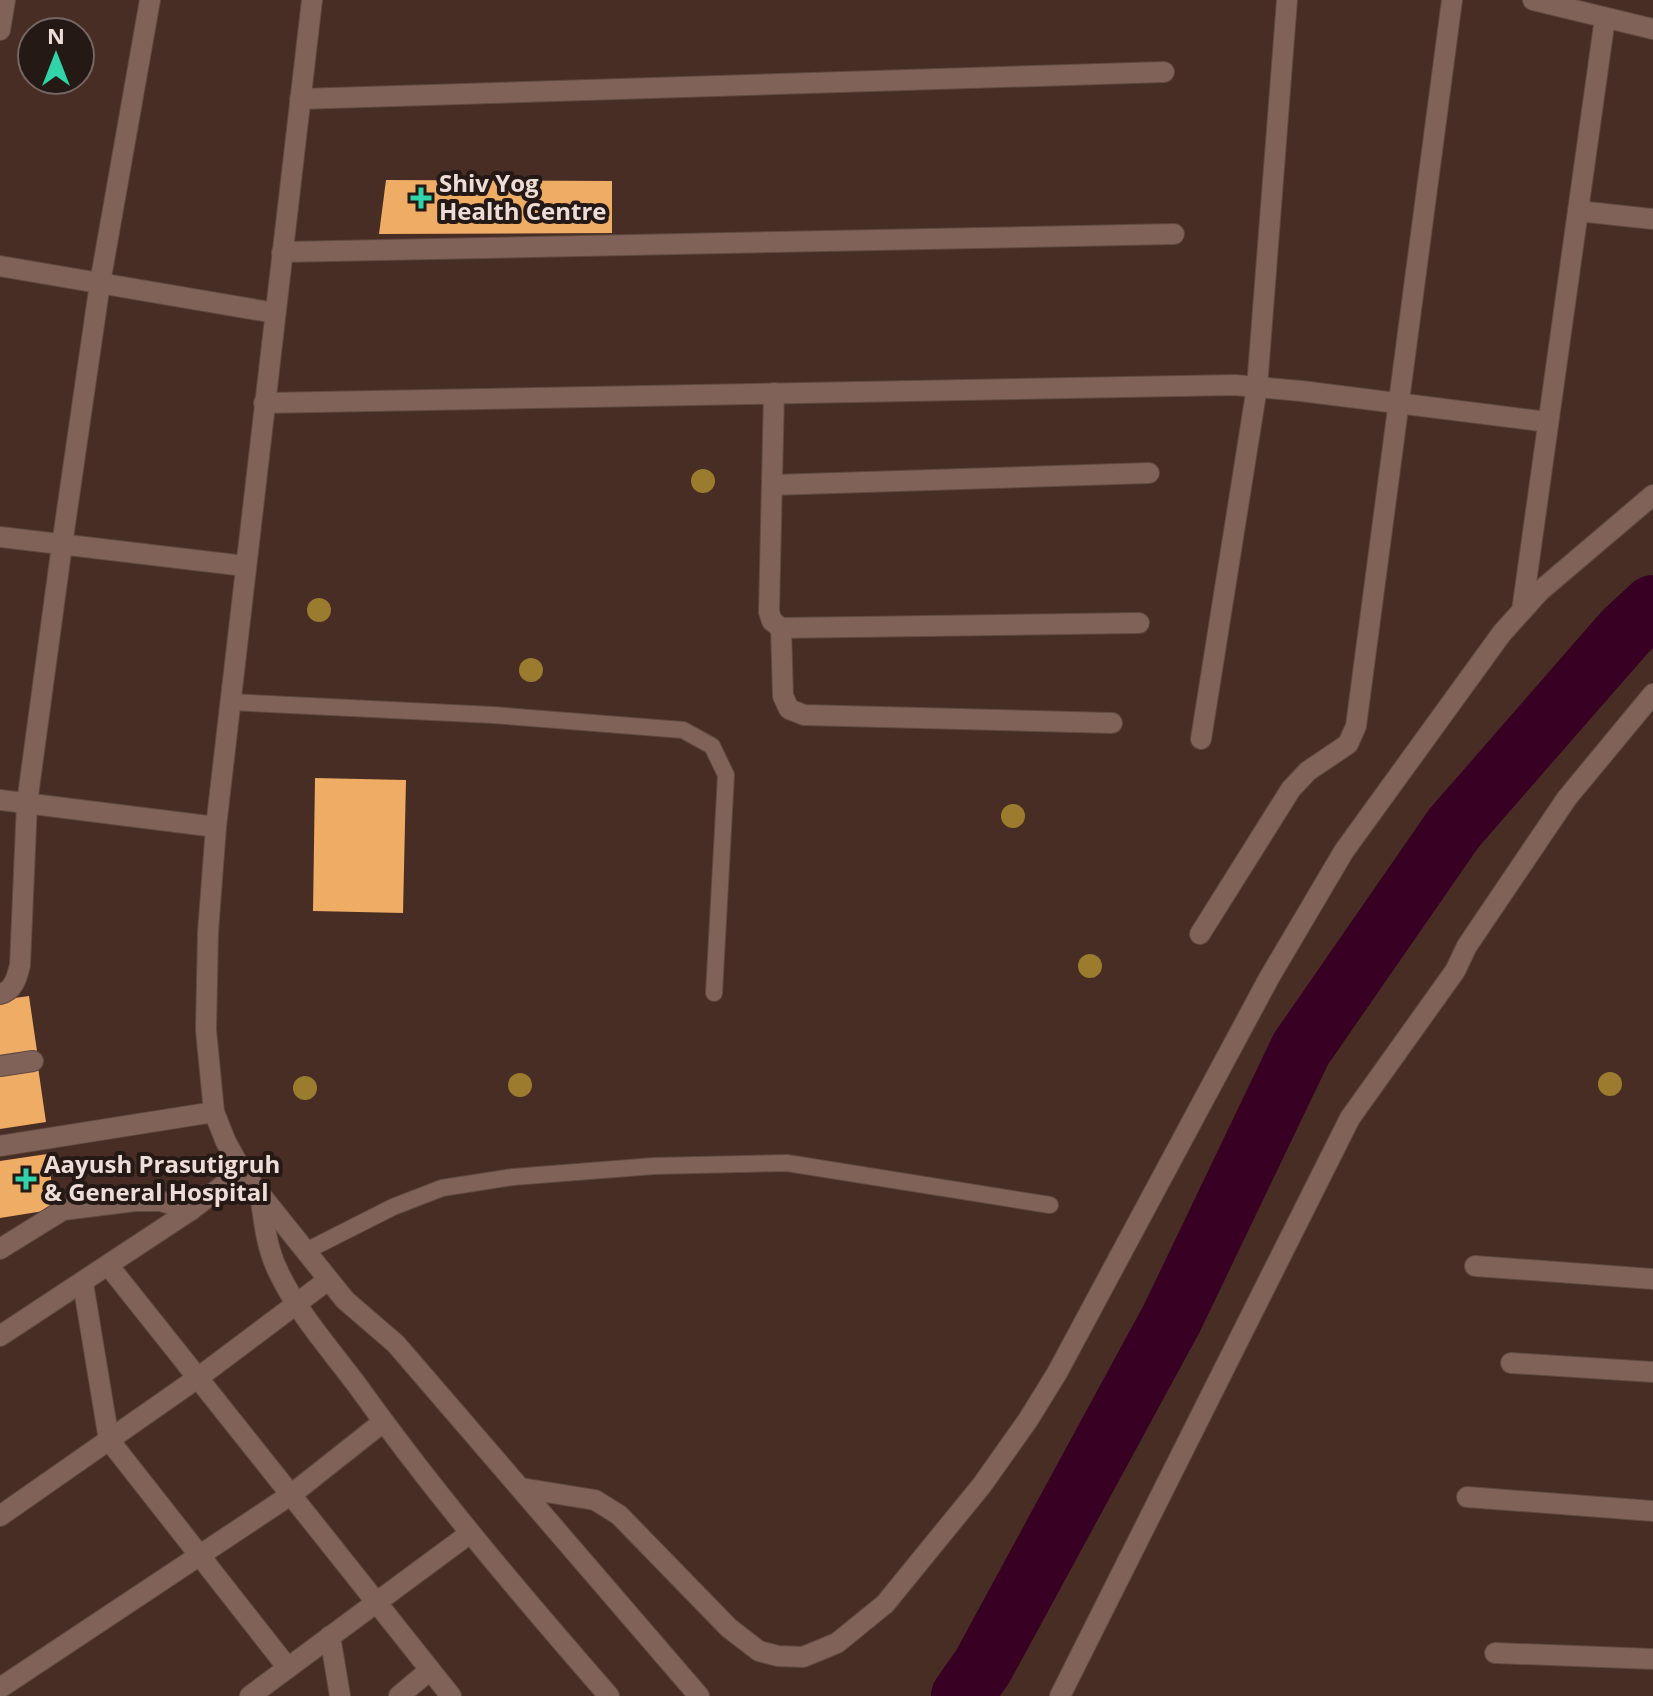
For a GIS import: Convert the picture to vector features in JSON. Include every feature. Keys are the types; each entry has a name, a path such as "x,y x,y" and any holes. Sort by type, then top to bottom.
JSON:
{"street":[{"path":"0,30 5,0"},
{"path":"0,994 16,982 20,965 27,803 100,283 150,0"},
{"path":"312,0 216,827 208,932 206,1030 214,1112 242,1171 328,1280 345,1300 396,1344 699,1696"},
{"path":"1201,739 1257,387 1287,0"},
{"path":"1200,934 1291,789 1308,771 1348,744 1356,726 1452,0"},
{"path":"1533,0 1653,29"},
{"path":"1522,611 1605,18"},
{"path":"300,99 1164,72"},
{"path":"1578,211 1653,219"},
{"path":"282,252 1174,234"},
{"path":"0,266 275,313"},
{"path":"264,403 1173,385 1257,387 1548,422"},
{"path":"774,393 769,612 772,621 781,628 1139,623"},
{"path":"772,485 1149,473"},
{"path":"521,1488 595,1500 619,1515 729,1628 759,1651 803,1657 837,1643 885,1604 982,1485 1028,1420 1129,1241 1269,978 1344,851 1502,633 1540,591 1653,495"},
{"path":"0,537 245,566"},
{"path":"781,628 783,696 789,709 804,715 1112,723"},
{"path":"1060,1696 1350,1118 1455,971 1467,946 1567,798 1653,694"},
{"path":"0,800 216,827"},
{"path":"0,1066 33,1061"},
{"path":"0,1146 214,1112"},
{"path":"0,1336 191,1210 242,1171"},
{"path":"260,1194 268,1245 278,1271 297,1304 469,1534 609,1696"},
{"path":"0,1249 63,1210 160,1201 191,1210"},
{"path":"108,1265 451,1696"},
{"path":"1475,1266 1653,1279"},
{"path":"0,1516 199,1377 328,1280"},
{"path":"83,1283 109,1440 288,1668"},
{"path":"1511,1363 1653,1372"},
{"path":"0,1688 292,1494 383,1422"},
{"path":"1467,1497 1653,1511"},
{"path":"250,1696 469,1534"},
{"path":"330,1636 340,1696"},
{"path":"1495,1653 1653,1659"},
{"path":"399,1696 430,1670"}],"lane":[{"path":"230,702 493,715 683,730 712,746 726,775 714,993"},
{"path":"306,1251 393,1207 442,1188 513,1177 654,1166 787,1163 1050,1205"}],"building":[{"path":"386,180 612,181 612,233 379,234"},
{"path":"315,778 406,780 403,913 313,911"},
{"path":"29,996 37,1051 0,1057 0,1000"},
{"path":"38,1067 46,1122 0,1129 0,1072"},
{"path":"47,1154 56,1209 0,1218 0,1161"}],"waterway":[{"path":"962,1696 983,1666 1172,1318 1301,1049 1454,828 1625,632 1653,606"}],"place":[{"name":"Shiv Yog Health Centre","path":"421,198"},
{"name":"Aayush Prasutigruh & General Hospital","path":"26,1179"}]}
